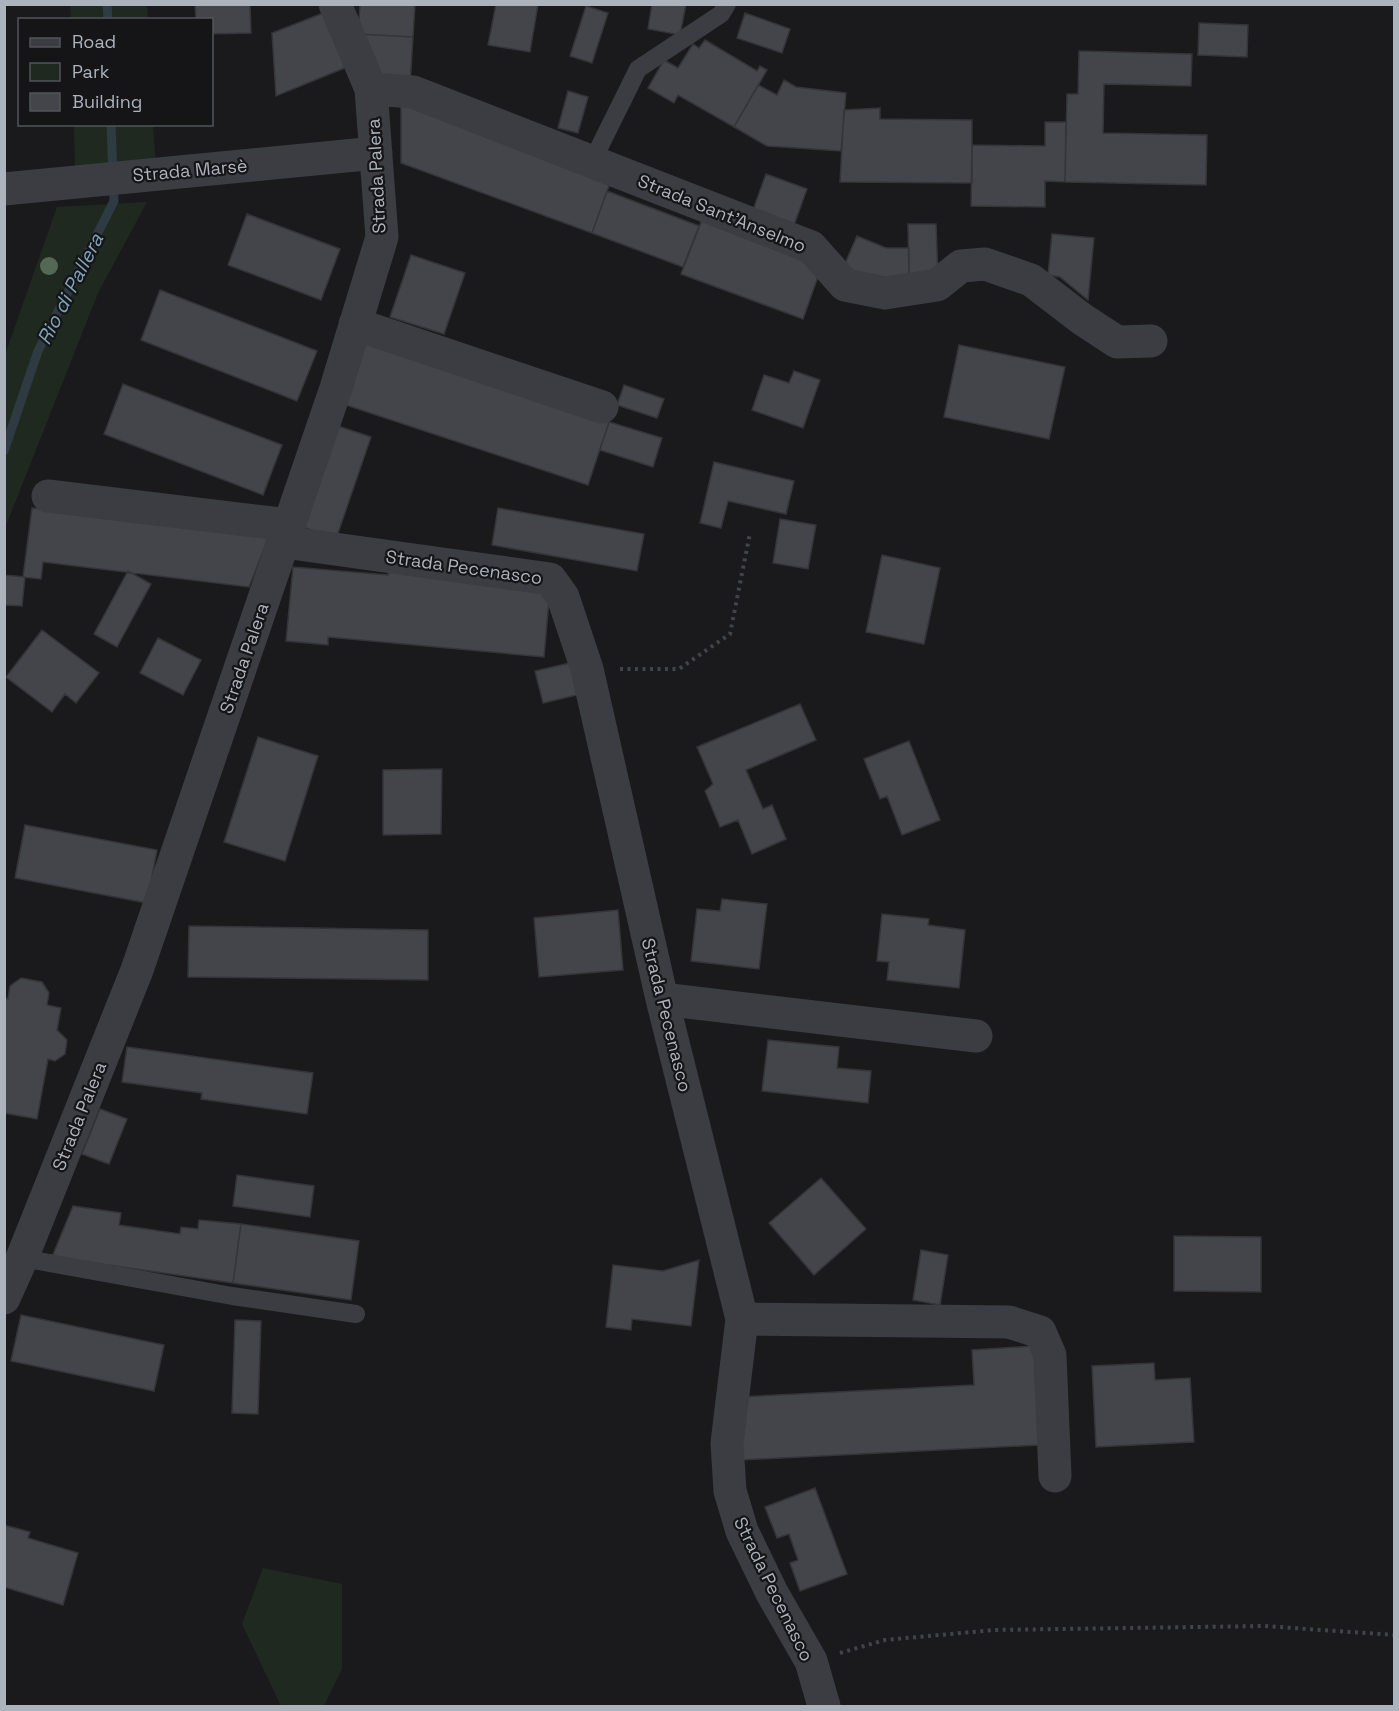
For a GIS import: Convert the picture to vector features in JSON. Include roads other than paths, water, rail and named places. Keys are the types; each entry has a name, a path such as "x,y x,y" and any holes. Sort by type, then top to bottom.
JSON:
{"street":[{"name":"Strada Palera","path":"12,1273 137,970 286,534 382,237 371,89 336,4"},
{"name":"Strada Sant'Anselmo","path":"371,89 413,92 811,247 845,285 885,293 925,288 937,285 961,266 986,264 1031,280 1082,319 1117,342 1151,341"},
{"name":"Strada Marsè","path":"4,189 376,153"},
{"path":"355,324 602,407"},
{"name":"Strada Pecenasco","path":"48,496 550,579 563,597 587,669 662,999 742,1320 727,1443 730,1491 742,1531 772,1593 811,1661 824,1707"},
{"path":"662,999 976,1036"},
{"path":"742,1320 1009,1322 1040,1332 1050,1355 1055,1476"}],"lane":[{"path":"592,162 638,69 721,14 728,4"},
{"path":"12,1273 231,1296 356,1314"}],"waterway":[{"name":"Rio di Pallera","path":"107,4 108,18"},
{"name":"Rio di Pallera","path":"4,451 38,351 114,201 111,126"}]}
